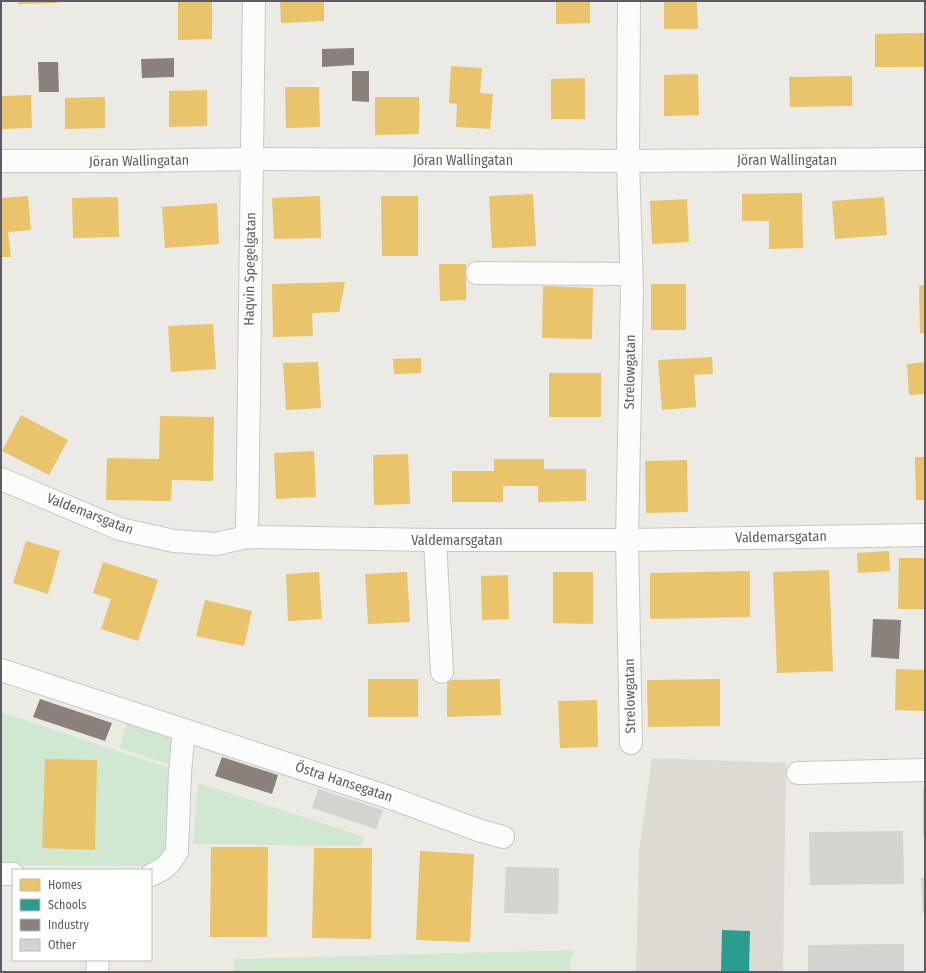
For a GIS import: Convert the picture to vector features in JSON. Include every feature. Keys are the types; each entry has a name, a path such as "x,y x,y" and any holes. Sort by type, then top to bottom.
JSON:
{"street":[{"name":"Haqvin Spegelgatan","path":"247,537 254,1"},
{"name":"Strelowgatan","path":"629,1 628,161 632,290 626,540 631,743"},
{"name":"Jöran Wallingatan","path":"1,161 128,162 251,159 628,161 925,159"},
{"path":"477,274 631,274"},
{"name":"Valdemarsgatan","path":"1,479 120,529 174,541 216,544 247,537 435,540 626,540 925,535"},
{"path":"435,540 442,672"},
{"name":"Östra Hansegatan","path":"1,670 391,798 478,830 504,836"},
{"path":"152,875 162,870 170,863 177,852 180,772 184,730"},
{"path":"798,773 925,770"},
{"path":"1,874 12,874"},
{"path":"97,972 98,961"}],"shaded area":[{"path":"652,758 786,763 783,972 636,972 639,852"}],"green space":[{"path":"1,712 175,770 170,848 164,857 147,866 1,865"},
{"path":"129,718 178,735 174,766 119,748"},
{"path":"198,783 365,837 360,846 193,844"},
{"path":"575,950 570,961 570,972 234,972 234,959"}],"building: Homes":[{"path":"18,1 58,1 58,3 18,4"},
{"path":"178,1 212,1 212,39 178,40"},
{"path":"280,1 324,1 324,21 281,23"},
{"path":"556,1 590,1 590,23 556,24"},
{"path":"664,1 697,1 698,29 664,29"},
{"path":"925,33 925,67 875,67 875,34"},
{"path":"451,66 482,68 480,93 493,94 490,129 456,127 457,104 449,103"},
{"path":"698,74 699,115 664,116 664,75"},
{"path":"852,76 852,106 790,107 789,77"},
{"path":"585,78 585,119 551,119 551,79"},
{"path":"285,87 319,87 320,127 286,128"},
{"path":"207,90 207,126 169,127 169,91"},
{"path":"31,95 32,128 1,129 1,96"},
{"path":"105,97 105,128 65,129 65,98"},
{"path":"375,97 419,97 419,134 375,135"},
{"path":"802,193 803,248 769,249 769,221 742,221 742,194"},
{"path":"533,194 536,246 492,248 489,196"},
{"path":"28,196 31,230 8,232 11,257 1,257 1,198"},
{"path":"320,196 321,238 274,239 272,198"},
{"path":"381,196 418,196 418,256 382,256"},
{"path":"118,197 119,237 73,238 72,198"},
{"path":"884,197 887,235 835,239 832,201"},
{"path":"687,199 689,242 652,244 650,201"},
{"path":"217,203 219,244 165,248 162,207"},
{"path":"439,264 466,264 466,300 440,301"},
{"path":"345,282 339,312 312,313 313,336 273,337 272,284"},
{"path":"651,284 686,284 686,330 651,330"},
{"path":"925,285 925,333 920,333 919,286"},
{"path":"543,286 593,288 592,339 542,338"},
{"path":"213,324 216,369 171,372 168,326"},
{"path":"712,357 713,374 694,375 696,407 662,410 658,360"},
{"path":"421,358 421,373 394,374 393,359"},
{"path":"318,362 321,408 286,410 283,363"},
{"path":"925,362 925,394 909,395 907,364"},
{"path":"549,373 601,373 601,417 549,417"},
{"path":"21,415 68,440 49,475 2,451"},
{"path":"160,416 214,417 213,481 172,480 171,501 106,500 107,458 159,459"},
{"path":"314,451 316,497 276,499 274,453"},
{"path":"408,454 410,504 374,505 373,455"},
{"path":"915,457 925,457 925,500 916,500"},
{"path":"494,459 544,459 544,469 586,469 586,501 538,502 538,486 503,486 503,502 452,502 452,471 494,471"},
{"path":"687,460 688,512 646,513 645,461"},
{"path":"26,541 60,551 48,594 13,583"},
{"path":"889,551 890,571 858,573 857,553"},
{"path":"899,558 925,558 925,609 898,609"},
{"path":"103,562 158,580 138,641 101,629 111,599 93,593"},
{"path":"829,570 833,671 777,673 773,572"},
{"path":"750,571 750,617 650,619 650,573"},
{"path":"319,572 322,619 288,621 286,574"},
{"path":"407,572 410,622 368,624 365,574"},
{"path":"553,572 593,572 593,624 553,623"},
{"path":"508,575 509,619 482,620 481,576"},
{"path":"205,600 252,611 244,646 196,636"},
{"path":"896,669 925,670 925,711 895,710"},
{"path":"368,679 418,679 418,717 368,717"},
{"path":"500,679 501,715 447,717 447,680"},
{"path":"720,679 720,726 648,727 647,680"},
{"path":"597,700 598,747 560,748 558,701"},
{"path":"45,759 97,760 95,850 42,848"},
{"path":"211,847 268,847 267,937 210,937"},
{"path":"314,848 372,848 371,939 312,938"},
{"path":"420,851 474,854 470,942 416,940"}],"building: Schools":[{"path":"722,930 750,931 749,972 721,972"}],"building: Industry":[{"path":"354,48 354,65 322,67 322,49"},
{"path":"174,58 174,77 142,78 141,59"},
{"path":"38,62 58,62 59,92 39,92"},
{"path":"352,71 369,71 369,102 352,101"},
{"path":"873,619 901,620 899,659 871,657"},
{"path":"40,699 112,723 105,741 33,717"},
{"path":"222,757 278,775 272,794 215,776"}],"building: Other":[{"path":"923,787 925,787 925,837 923,837"},
{"path":"318,789 383,810 376,829 312,808"},
{"path":"903,831 904,884 810,885 809,832"},
{"path":"506,867 559,868 558,914 504,913"},
{"path":"921,878 925,878 925,913 923,913"},
{"path":"904,944 904,972 808,972 808,945"}]}
